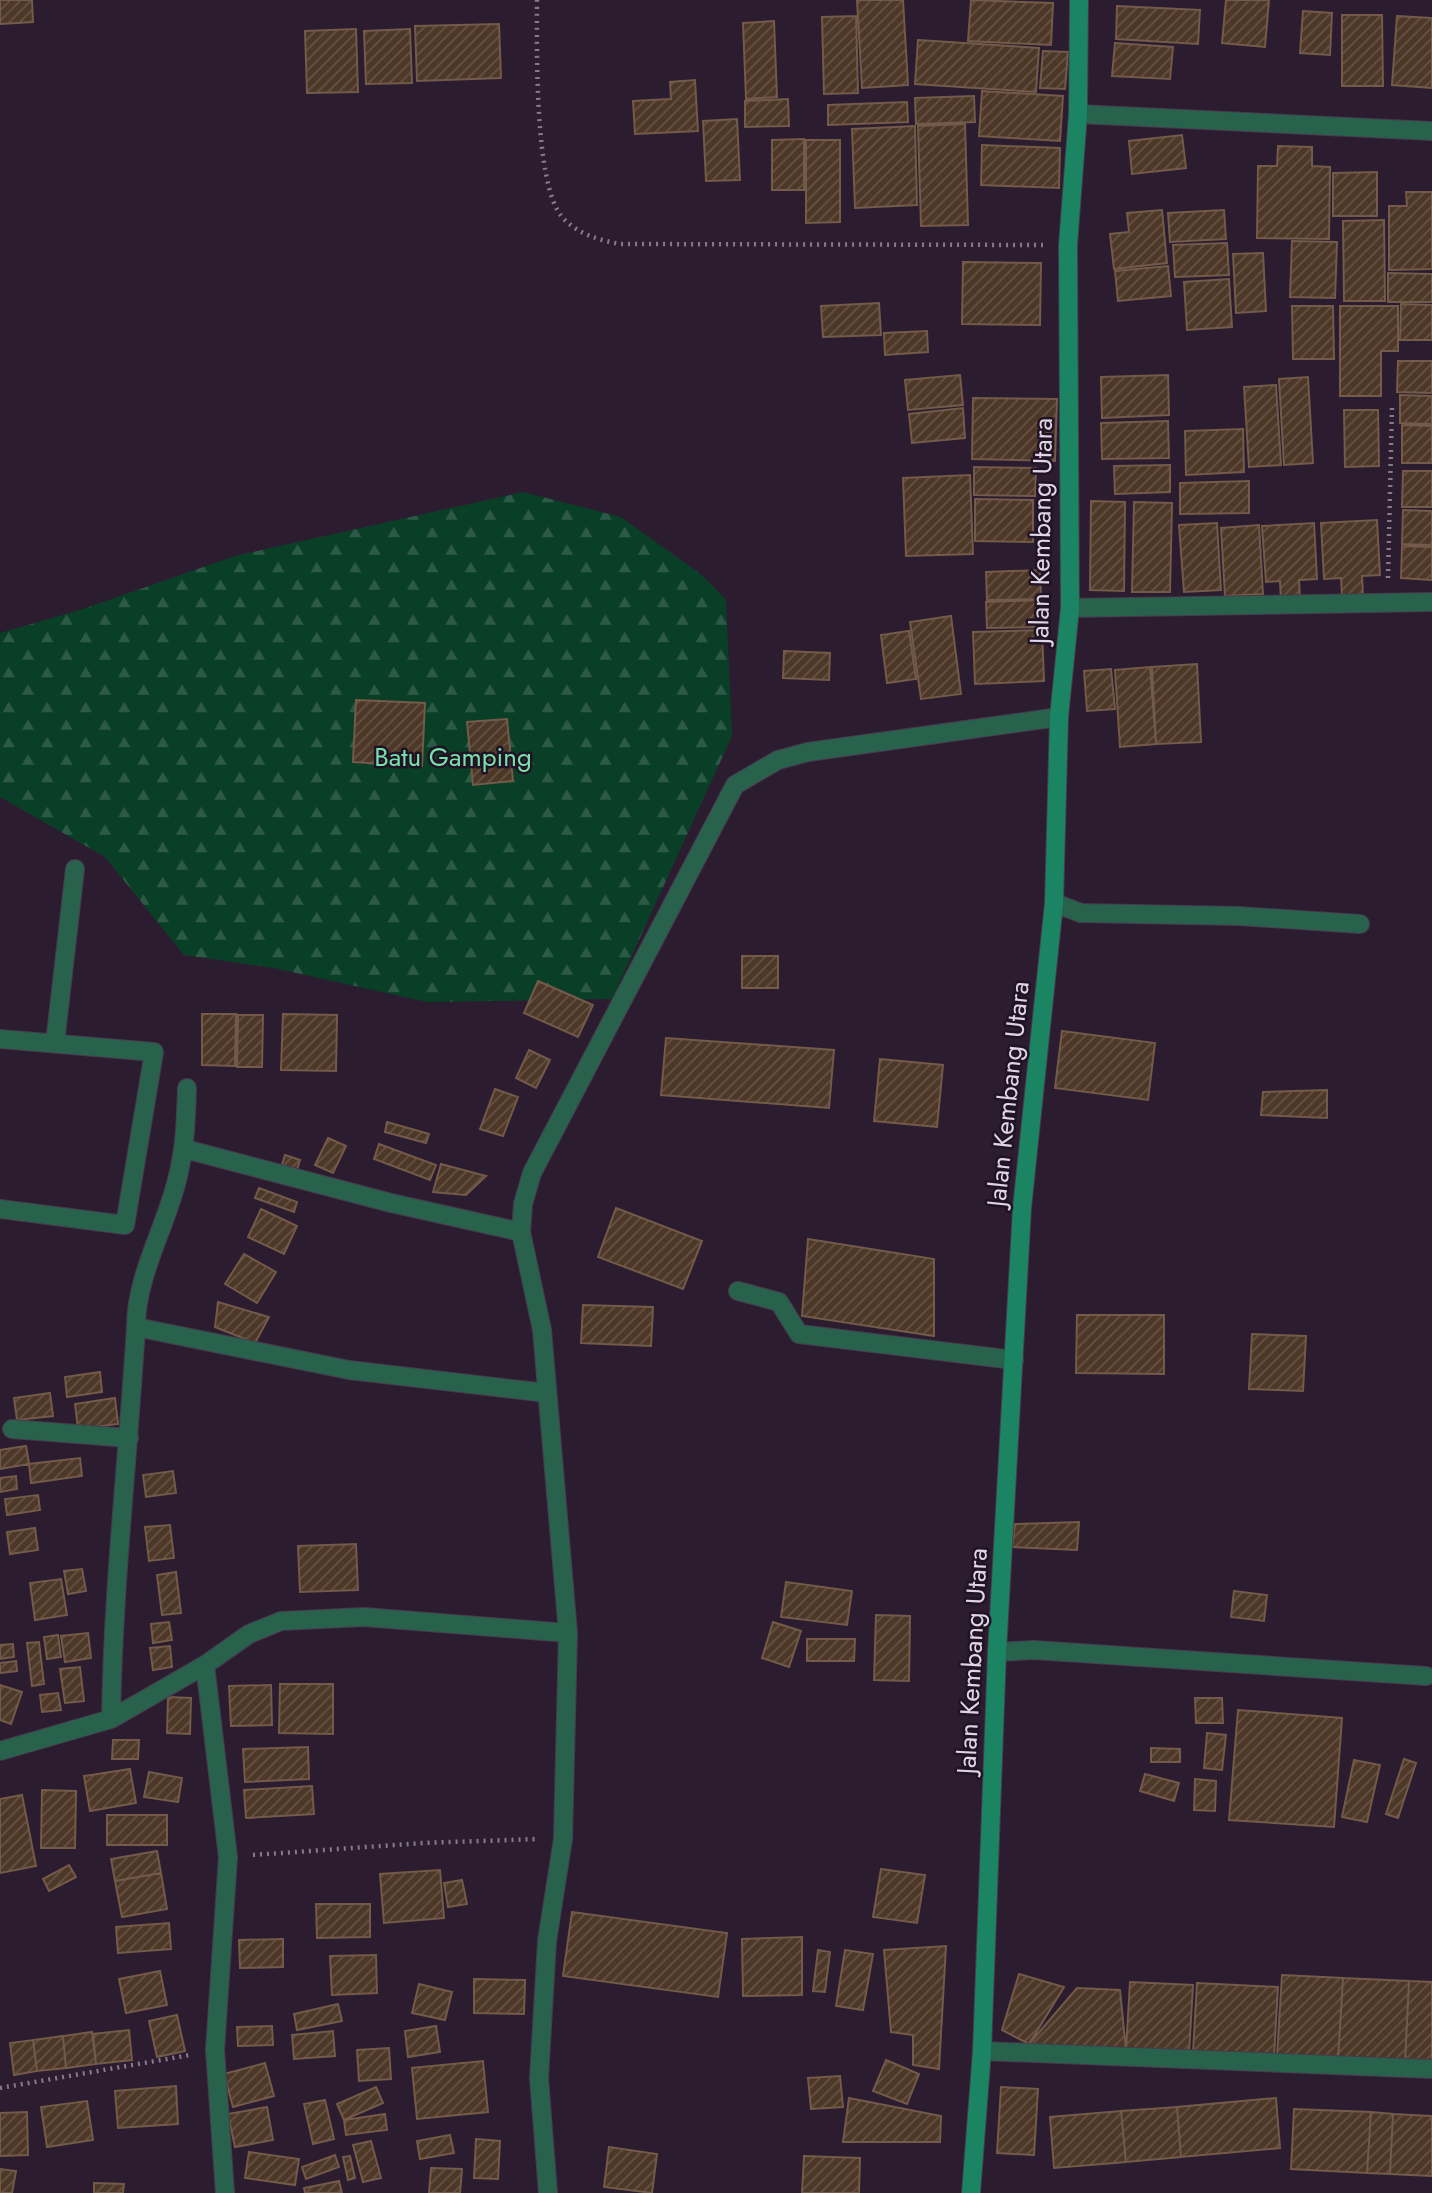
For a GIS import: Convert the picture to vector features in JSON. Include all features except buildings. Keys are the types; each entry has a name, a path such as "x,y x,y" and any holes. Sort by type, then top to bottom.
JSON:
{"street":[{"name":"Jalan Kembang Utara","path":"971,2193 982,2051 997,1651 1022,1208 1054,903 1059,717 1070,608 1068,245 1078,114 1079,0"},
{"path":"1078,114 1432,131"},
{"path":"1070,608 1432,602"},
{"path":"548,2193 539,2078 547,1941 563,1839 568,1633 542,1330 521,1232 523,1204 532,1173 735,785 754,771 808,752 1059,717"},
{"path":"55,1043 75,869"},
{"path":"1054,903 1081,913 1239,916 1360,924"},
{"path":"0,1039 154,1052 125,1225 0,1209"},
{"path":"111,1719 112,1623 129,1438 136,1301 177,1182 184,1149 187,1088"},
{"path":"184,1149 391,1203 521,1232"},
{"path":"738,1291 779,1302 799,1334 1014,1360"},
{"path":"136,1327 348,1370 547,1393"},
{"path":"12,1429 129,1438"},
{"path":"0,1751 111,1719 205,1665 268,1624 316,1618 364,1618 568,1633"},
{"path":"997,1651 1034,1650 1426,1676"},
{"path":"205,1665 228,1857 215,2050 225,2193"},
{"path":"982,2051 1432,2069"}],"path":[{"path":"537,0 537,59 545,167 550,193 561,216 578,230 599,240 634,245 1068,245"},
{"path":"1387,604 1392,405"},
{"path":"228,1857 423,1843 563,1839"},
{"path":"0,2088 215,2050"}],"green space":[{"name":"Batu Gamping","path":"523,492 621,517 703,576 726,600 732,736 612,999 427,1002 274,968 184,955 105,857 0,797 0,633 80,610 235,556"}]}
